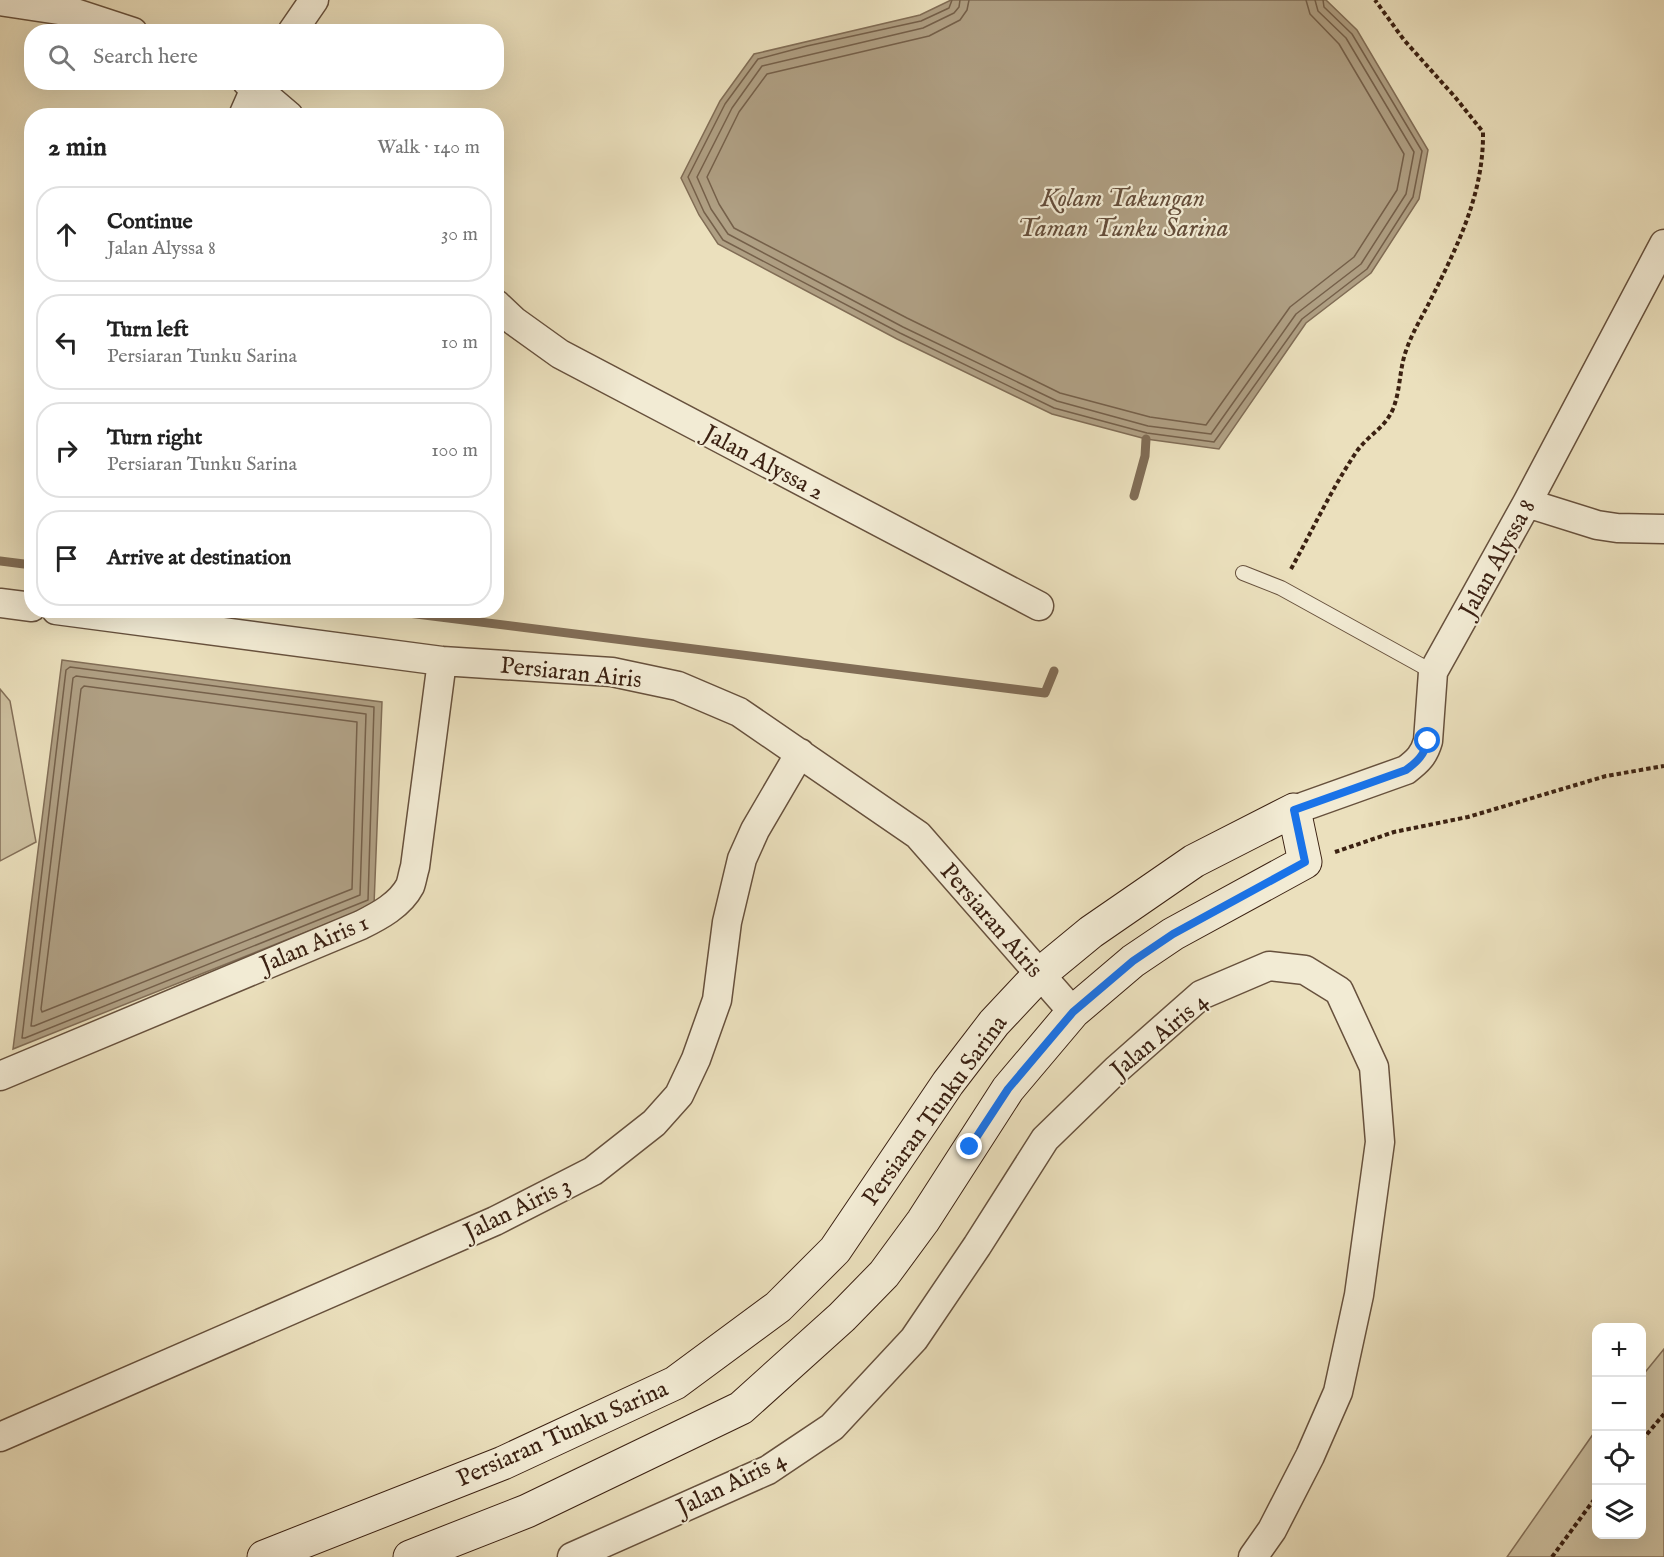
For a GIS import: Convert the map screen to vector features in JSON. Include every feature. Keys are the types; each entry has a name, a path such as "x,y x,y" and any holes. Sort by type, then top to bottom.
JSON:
{"street":[{"path":"298,24 314,0"},
{"path":"0,1 72,12 109,24"},
{"path":"246,108 251,90"},
{"path":"260,90 280,108"},
{"name":"Jalan Alyssa 8","path":"1294,810 1406,770 1418,761 1425,751 1428,741 1433,672 1527,503 1664,244"},
{"name":"Jalan Alyssa 2","path":"504,312 560,354 1040,606"},
{"path":"1527,503 1597,525 1617,528 1664,529"},
{"path":"0,603 24,606"},
{"name":"Persiaran Airis","path":"118,618 442,660 612,672 678,686 739,712 918,836 1073,1012"},
{"name":"Jalan Airis 1","path":"0,1076 360,925 395,904 410,886 415,867 442,660"},
{"name":"Jalan Airis 3","path":"0,1437 495,1221 593,1171 654,1123 679,1095 696,1059 717,1000 727,922 742,859 755,830 800,753"},
{"path":"1294,810 1305,862"},
{"name":"Persiaran Tunku Sarina","path":"264,1557 503,1463 675,1383 778,1307 835,1250 948,1083 994,1023 1040,974 1091,932 1194,861 1294,810"},
{"name":"Persiaran Tunku Sarina","path":"410,1557 527,1511 741,1408 842,1317 884,1274 923,1221 1008,1089 1073,1012 1133,961 1173,934 1305,862"},
{"name":"Jalan Airis 4","path":"572,1557 768,1470 832,1427 914,1339 1045,1139 1116,1070 1201,995 1269,966 1305,970 1339,991 1374,1067 1380,1142 1359,1295 1338,1392 1310,1456 1272,1530 1253,1557"}],"lane":[{"path":"1243,573 1281,588 1433,672"}],"path":[{"path":"1281,588 1364,440 1382,428 1393,410 1399,389 1401,364 1407,347 1455,251 1472,206 1481,173 1483,132 1404,40 1375,0"},
{"path":"1305,862 1394,832 1468,817 1606,776 1664,766"},
{"path":"1646,1434 1664,1414"},
{"path":"1552,1557 1592,1502"}],"shaded area":[{"path":"0,689 10,701 36,842 0,861"},
{"path":"1664,1349 1664,1557 1507,1557 1592,1436 1592,1539 1646,1539 1646,1371"}],"water":[{"name":"Kolam Takungan Taman Tunku Sarina","path":"951,0 1326,0 1357,30 1428,150 1419,199 1371,273 1306,323 1219,449 1146,439 1052,414 897,339 718,244 699,215 681,178 720,101 754,54 920,15"},
{"path":"62,660 382,702 374,905 13,1049"}],"waterway":[{"path":"1134,496 1145,456 1146,439"},
{"path":"0,561 24,564"},
{"path":"448,618 1045,693 1054,671"}],"route":[{"path":"970,1147 1008,1089 1073,1012 1133,961 1173,934 1305,862 1294,810 1406,770 1418,761 1428,741"}]}
